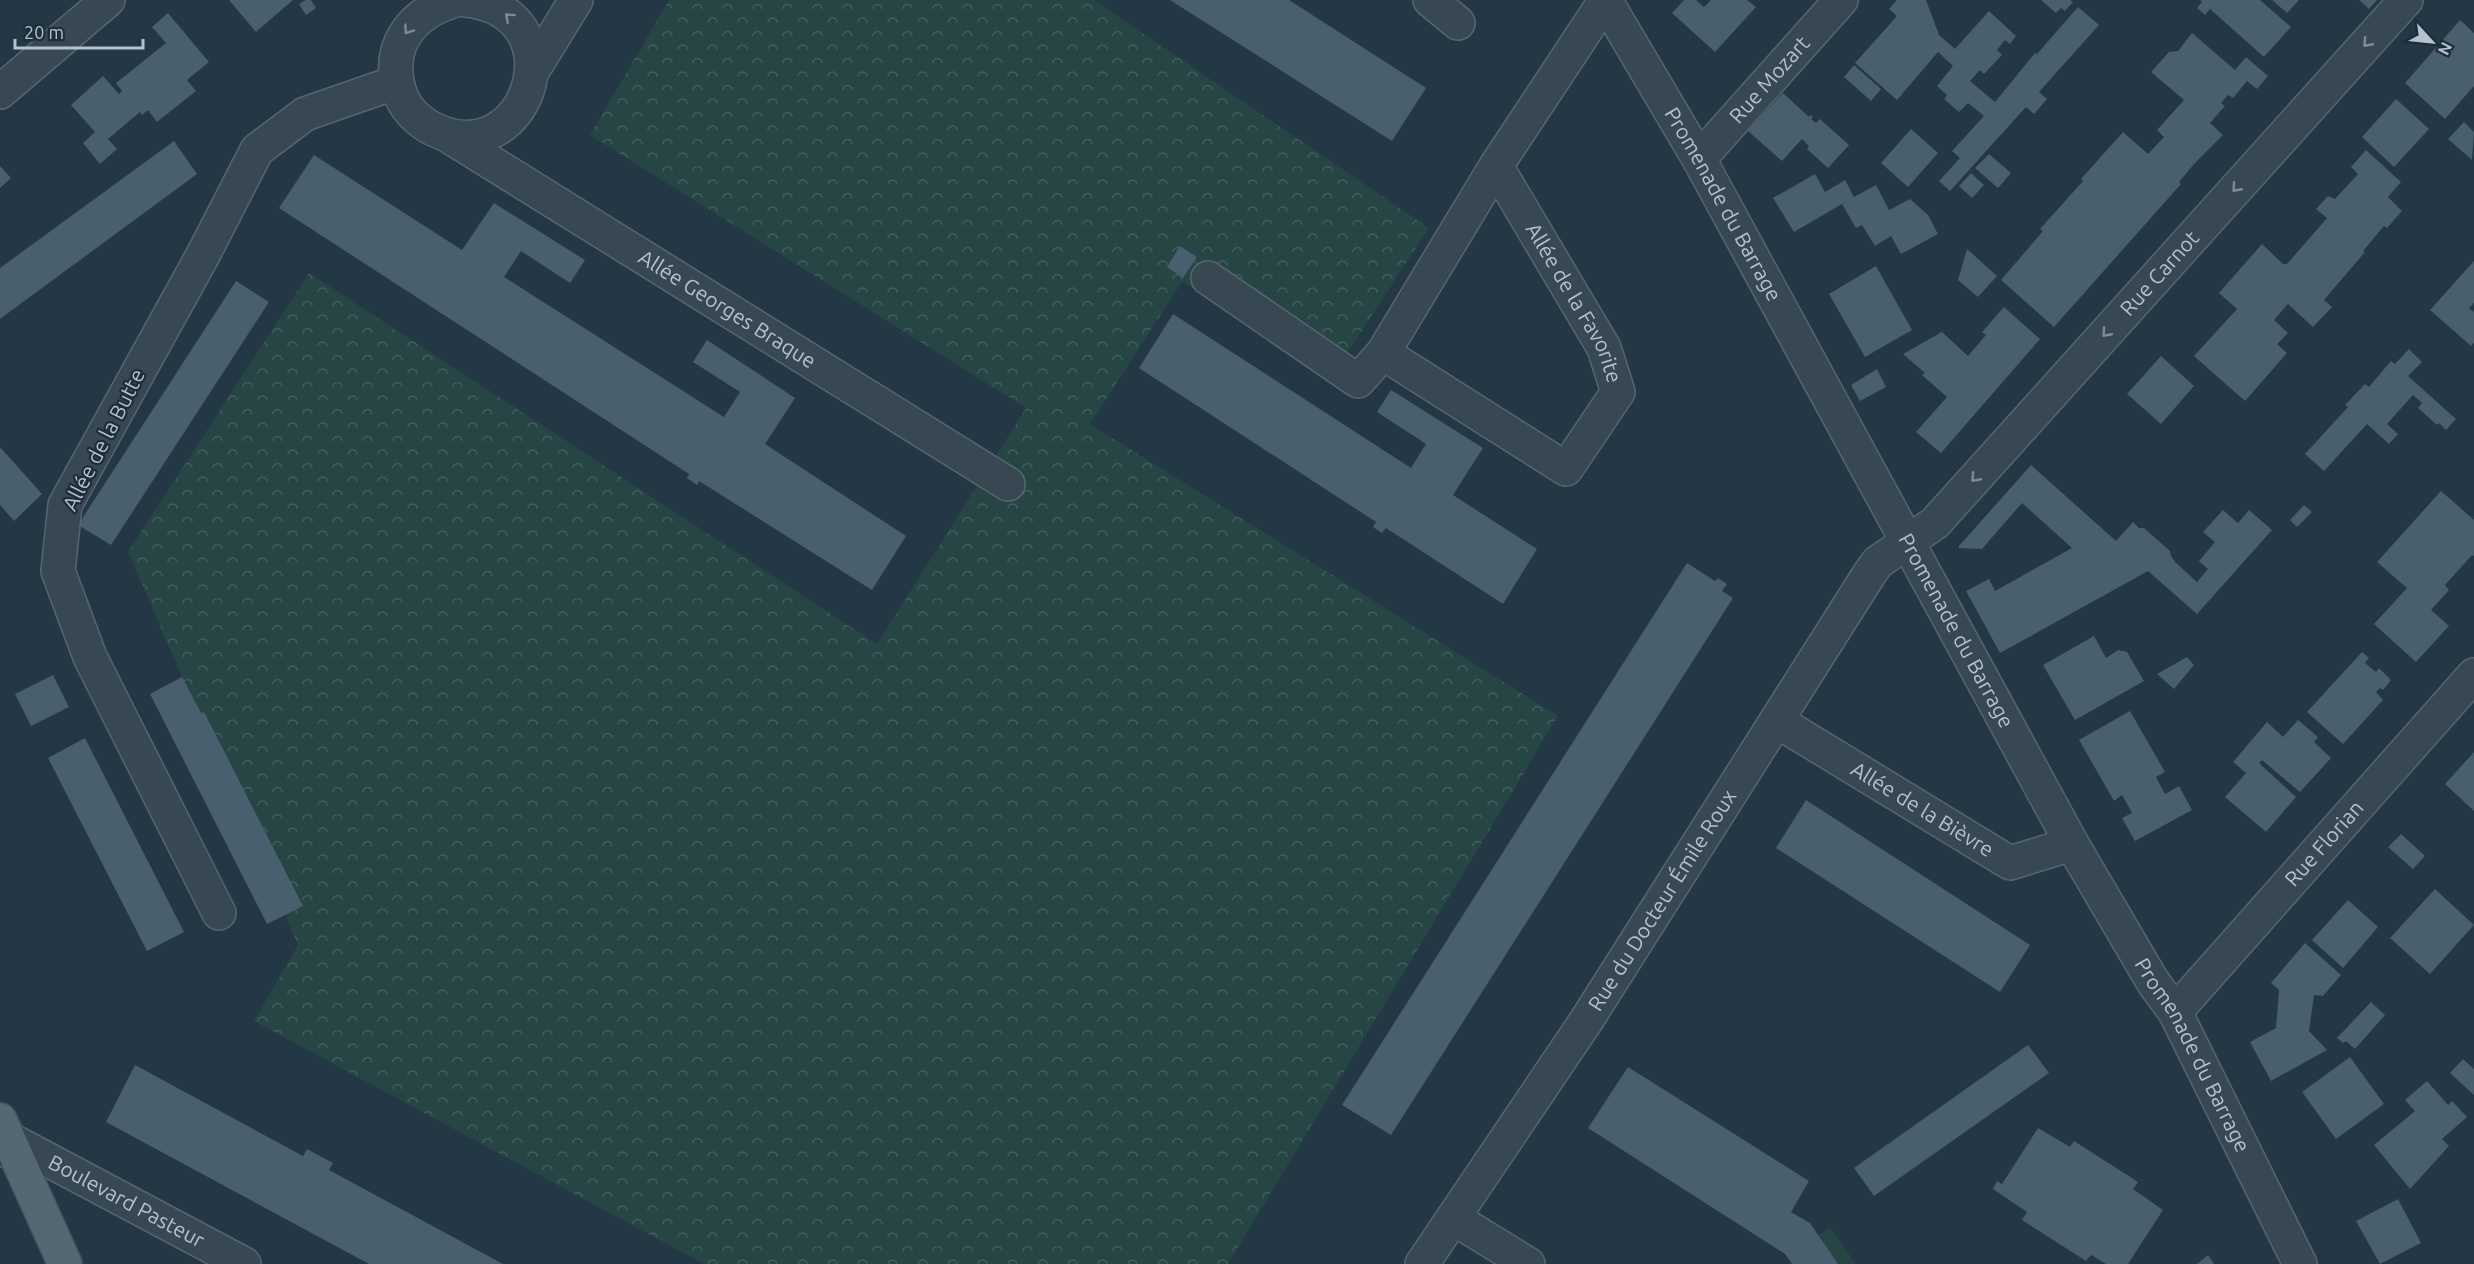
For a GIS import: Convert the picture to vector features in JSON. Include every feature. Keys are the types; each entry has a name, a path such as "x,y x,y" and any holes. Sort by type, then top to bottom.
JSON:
{"main road":[{"name":"Boulevard Pasteur","path":"3,1136 66,1264"}],"street":[{"path":"0,92 108,0"},
{"name":"Allée Georges Braque","path":"456,0 437,5 417,18 403,37 396,58 397,82 403,100 414,116 1008,484"},
{"name":"Allée Georges Braque","path":"447,135 468,137 488,132 505,123 520,108 529,91 533,70 530,48 519,27 503,11 482,2 466,0"},
{"name":"Allée Georges Braque","path":"533,70 576,0"},
{"path":"1430,0 1458,23"},
{"name":"Rue Mozart","path":"1699,159 1841,0"},
{"name":"Rue Carnot","path":"1908,540 1935,523 2406,0"},
{"path":"1208,278 1358,381 1383,353 1496,166 1605,1"},
{"name":"Promenade du Barrage","path":"1605,1 1699,159 2072,844 2153,982 2175,1012 2300,1264"},
{"name":"Allée de la Butte","path":"219,913 90,657 58,572 65,506 203,255 257,150 305,114 397,82"},
{"name":"Allée de la Favorite","path":"1383,353 1566,469 1618,392 1604,348 1496,166"},
{"name":"Rue du Docteur Émile Roux","path":"1422,1264 1586,1021 1870,573 1878,562 1908,540"},
{"name":"Rue Florian","path":"2175,1012 2474,675"},
{"name":"Allée de la Bièvre","path":"1777,721 2010,863 2072,844"},
{"name":"Boulevard Pasteur","path":"3,1136 244,1264"},
{"path":"1453,1218 1528,1264"}],"green space":[{"path":"669,0 1094,0 1429,228 1338,367 1182,282 1090,424 1558,716 1228,1264 704,1264 254,1021 298,945 128,552 309,273 877,644 1026,408 590,135"},
{"path":"1830,1227 1856,1264 1838,1264 1818,1236"}],"building":[{"path":"229,0 293,0 256,32"},
{"path":"311,0 316,8 306,15 299,4"},
{"path":"1170,0 1289,0 1426,88 1392,141"},
{"path":"1684,0 1696,0 1704,7 1711,0 1747,0 1756,7 1715,52 1672,13"},
{"path":"1897,0 1926,0 1939,35 1955,49 1989,11 2016,36 2010,44 2005,40 1997,50 2002,55 1984,74 1980,70 1970,81 1995,102 2035,53 2037,54 2078,7 2099,25 2039,92 2047,99 2034,114 2026,107 1950,191 1939,181 1960,158 1952,151 1984,116 1968,103 1959,112 1944,99 1947,95 1937,86 1953,66 1938,52 1897,100 1855,63 1897,16 1889,9"},
{"path":"2041,0 2070,0 2073,2 2065,11 2061,8 2056,13"},
{"path":"2200,0 2260,0 2291,27 2264,57 2210,9 2205,15 2197,8 2202,2"},
{"path":"2272,0 2299,0 2287,13"},
{"path":"2359,0 2377,0 2369,9"},
{"path":"168,13 209,62 187,80 196,91 157,122 148,110 142,115 140,112 108,139 117,149 100,164 83,143 95,132 71,105 103,76 119,94 122,91 116,83 166,43 152,27"},
{"path":"2460,20 2474,33 2474,86 2445,119 2405,83"},
{"path":"2192,33 2235,70 2246,57 2268,76 2257,89 2247,81 2233,98 2228,95 2221,103 2225,106 2210,123 2223,135 2194,164 2179,182 2181,184 2054,327 2001,280 2043,231 2040,229 2083,181 2081,179 2123,132 2148,154 2164,137 2157,130 2184,100 2151,72 2169,52 2178,51"},
{"path":"1854,65 1881,89 1871,101 1844,77"},
{"path":"1783,93 1809,117 1811,115 1813,117 1811,119 1816,123 1820,119 1849,145 1828,168 1807,149 1809,146 1802,139 1782,161 1748,131"},
{"path":"2396,99 2429,129 2394,167 2362,137"},
{"path":"2464,122 2474,132 2472,160 2448,139"},
{"path":"1911,129 1938,153 1908,187 1881,163"},
{"path":"174,141 197,174 0,319 0,268"},
{"path":"2366,150 2401,182 2388,197 2402,211 2387,228 2384,226 2324,300 2332,307 2313,327 2288,304 2274,320 2288,333 2277,344 2287,353 2245,401 2194,356 2237,309 2219,293 2262,244 2283,264 2287,264 2327,218 2316,209 2328,196 2335,199 2358,174 2351,167"},
{"path":"1989,154 2011,173 1998,188 1975,168"},
{"path":"314,155 462,250 494,203 585,260 570,283 521,251 504,277 724,417 740,392 693,362 707,340 795,398 765,444 906,536 872,590 699,481 697,485 687,478 689,474 279,208"},
{"path":"0,166 11,178 0,188"},
{"path":"1971,173 1984,185 1972,198 1959,186"},
{"path":"1815,174 1825,192 1845,180 1854,197 1876,185 1889,210 1910,199 1928,215 1938,234 1901,254 1891,236 1875,246 1862,225 1856,228 1842,204 1794,232 1773,198"},
{"path":"1180,246 1197,257 1183,278 1167,267"},
{"path":"1967,249 1997,276 1978,297 1958,280"},
{"path":"2474,261 2474,303 2469,308 2474,312 2474,343 2471,346 2430,310"},
{"path":"1876,266 1912,330 1865,357 1829,294"},
{"path":"236,281 269,302 111,545 78,525"},
{"path":"2004,307 2040,339 1941,453 1916,432 1947,397 1903,354 1942,332 1968,356 1986,335 1982,332"},
{"path":"1173,314 1411,468 1426,444 1377,412 1391,390 1483,448 1453,495 1537,549 1503,604 1386,528 1382,533 1373,527 1376,522 1139,368"},
{"path":"2409,349 2422,362 2408,376 2456,419 2446,430 2439,423 2437,425 2418,408 2422,403 2413,395 2387,424 2398,434 2389,444 2367,424 2324,471 2305,454 2348,407 2345,405 2365,384 2369,387 2391,361 2395,364"},
{"path":"2161,356 2194,386 2161,424 2127,394"},
{"path":"1877,369 1886,387 1860,401 1851,385"},
{"path":"0,447 42,494 14,521 0,505"},
{"path":"2031,465 2116,541 2133,522 2139,528 2144,528 2170,551 2176,563 2197,582 2208,569 2199,561 2215,542 2203,532 2223,510 2238,523 2249,510 2272,530 2197,614 2148,571 2000,653 1966,591 1989,579 1995,591 2072,548 2022,503 1982,549 1959,548 1959,546"},
{"path":"2441,491 2474,520 2474,556 2472,555 2445,585 2449,590 2431,610 2449,626 2416,662 2374,624 2407,588 2377,562"},
{"path":"2304,505 2312,512 2297,527 2290,520"},
{"path":"1687,563 1715,581 1718,578 1727,584 1722,591 1733,598 1391,1135 1342,1105"},
{"path":"2094,636 2106,658 2118,650 2127,652 2144,681 2075,720 2043,665"},
{"path":"2362,652 2369,658 2365,663 2376,672 2379,668 2391,680 2383,690 2380,688 2376,692 2383,700 2343,744 2307,712"},
{"path":"2187,657 2194,665 2174,689 2157,674"},
{"path":"53,675 69,707 31,726 15,694"},
{"path":"182,677 201,713 204,712 303,906 267,924 150,694"},
{"path":"2130,711 2165,772 2156,777 2165,794 2179,786 2192,810 2135,841 2122,818 2132,813 2122,795 2114,801 2079,740"},
{"path":"2298,720 2318,737 2314,742 2331,758 2300,792 2262,760 2259,763 2296,797 2266,832 2225,797 2246,773 2233,762 2267,722 2283,737"},
{"path":"85,738 184,932 147,951 48,758"},
{"path":"2474,752 2474,811 2445,784"},
{"path":"1806,800 2030,945 2000,992 1776,848"},
{"path":"2401,834 2425,856 2413,869 2388,847"},
{"path":"2435,889 2474,925 2430,974 2390,938"},
{"path":"2348,900 2378,927 2343,968 2312,940"},
{"path":"2305,943 2341,975 2323,996 2314,995 2309,1031 2327,1050 2271,1081 2250,1042 2276,1028 2279,990 2271,983"},
{"path":"2371,1002 2385,1015 2355,1049 2346,1041 2343,1043 2337,1038"},
{"path":"2028,1045 2049,1073 1874,1196 1854,1168"},
{"path":"2350,1057 2384,1104 2336,1139 2302,1092"},
{"path":"2463,1059 2474,1069 2474,1095 2450,1073"},
{"path":"135,1065 303,1156 307,1149 333,1163 329,1170 503,1264 369,1264 106,1122"},
{"path":"1628,1067 1809,1181 1791,1212 1810,1223 1838,1264 1792,1264 1785,1254 1588,1128"},
{"path":"2427,1081 2448,1105 2452,1101 2467,1117 2442,1139 2449,1146 2410,1189 2374,1145 2415,1111 2405,1100"},
{"path":"2038,1128 2070,1147 2074,1141 2138,1182 2133,1189 2163,1210 2128,1264 2106,1264 2091,1255 2086,1261 2022,1220 2027,1212 1993,1189 1997,1181 2002,1184"},
{"path":"2398,1199 2421,1243 2380,1264 2356,1221"},
{"path":"2208,1255 2214,1264 2197,1264"}]}
